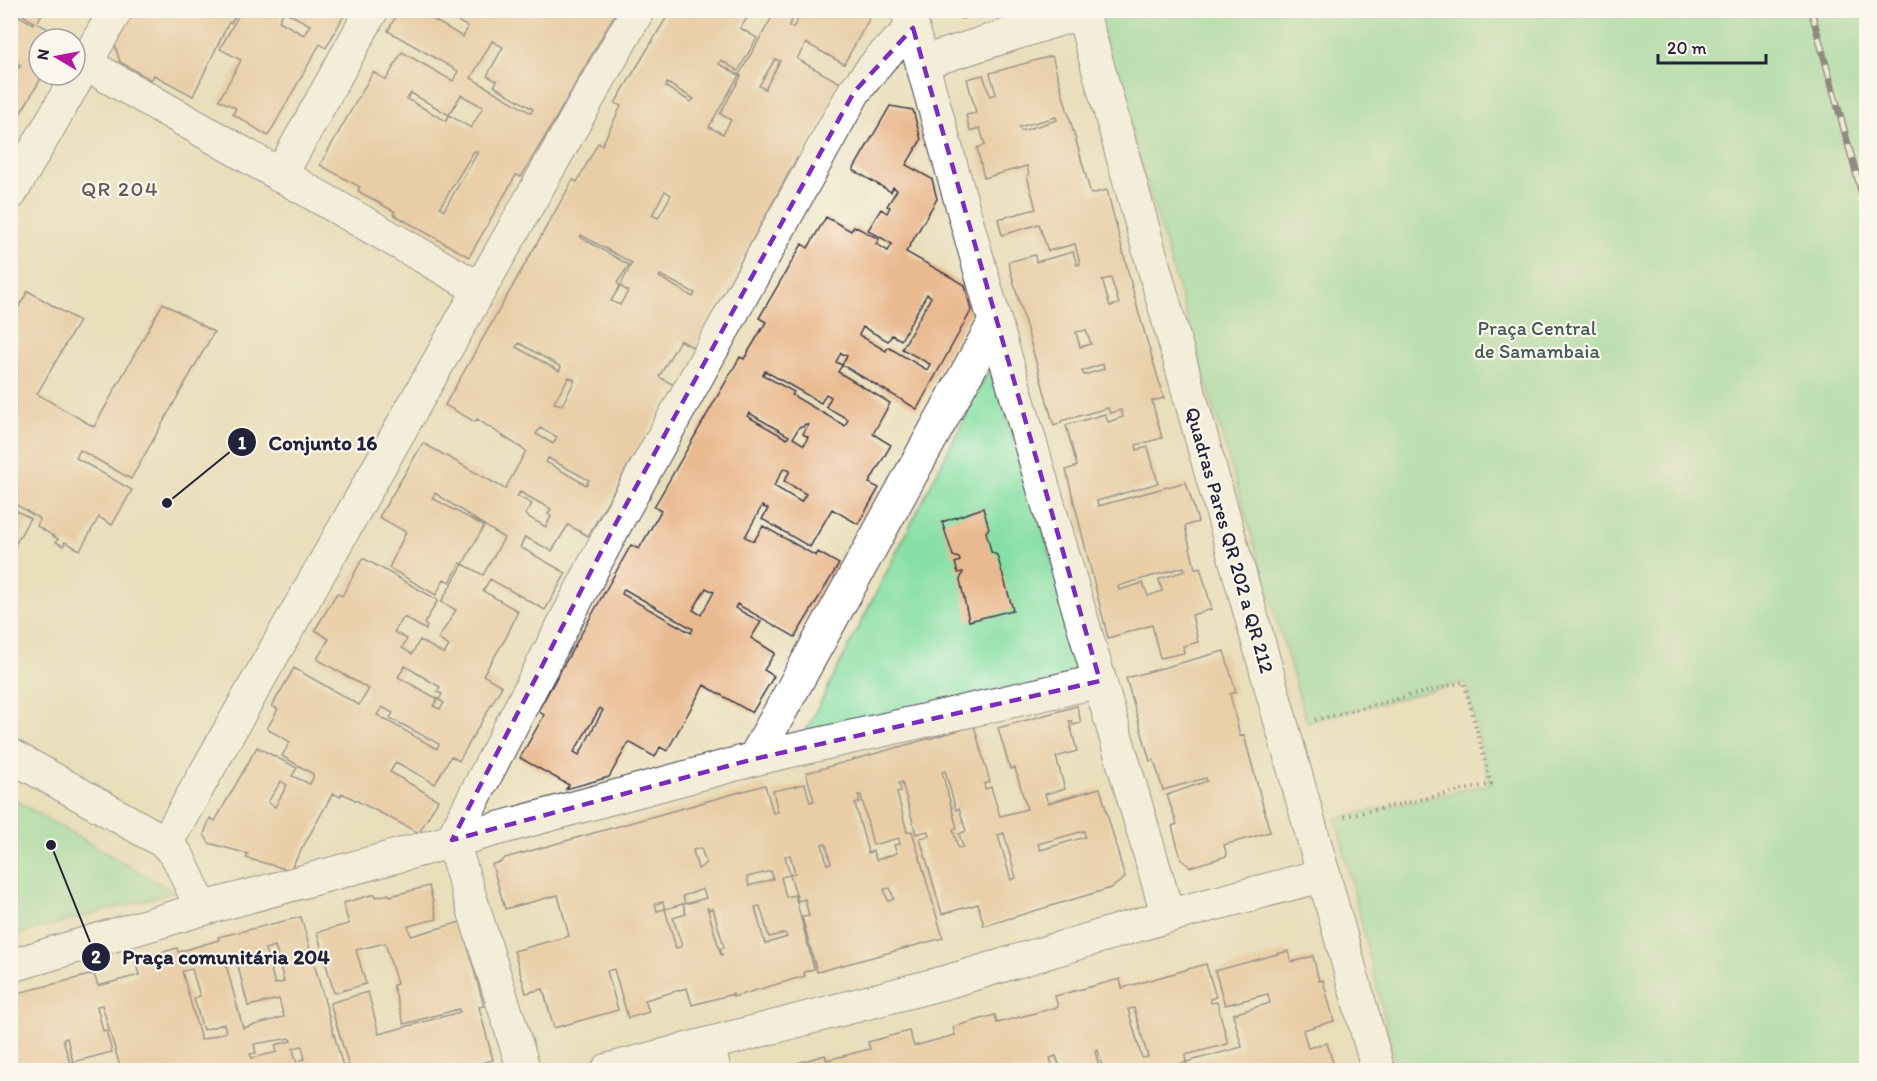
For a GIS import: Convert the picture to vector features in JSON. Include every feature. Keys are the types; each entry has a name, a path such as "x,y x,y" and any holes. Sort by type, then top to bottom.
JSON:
{"street":[{"path":"10,194 88,65 116,10"},
{"path":"280,176 372,10"},
{"path":"166,843 638,10"},
{"path":"924,62 1082,11"},
{"name":"Quadras Pares QR 202 a QR 212","path":"1082,11 1378,1071"},
{"path":"910,19 924,62 995,322 1168,916"},
{"path":"524,1071 452,840 616,523 854,92 910,19"},
{"path":"88,65 480,289"},
{"path":"754,759 995,322"},
{"path":"10,966 202,909 754,759 1100,681"},
{"path":"10,755 166,843 178,857 202,909"},
{"path":"608,1071 711,1057 950,981 1168,916 1324,874"}],"path":[{"path":"1307,722 1464,682 1491,784 1336,818"}],"highlighted area":[{"path":"913,28 1100,681 754,759 452,840 616,523 854,92"}],"green space":[{"name":"Praça Central de Samambaia","path":"1096,11 1866,11 1866,1070 1397,1070 1336,818 1490,784 1465,682 1307,722"},
{"path":"991,366 1088,675 805,733"},
{"path":"11,798 174,892 11,936"}],"building":[{"path":"15,10 44,10 37,23 44,27 27,27 27,87 36,87 20,114 15,112 10,121 10,64 19,68 21,65 10,58 10,11 33,24 34,22"},
{"path":"134,10 347,10 326,48 320,44 268,136 233,114 236,108 219,100 241,60 220,49 239,14 237,13 231,23 229,22 193,96 154,75 151,80 120,62 115,45","holes":["284,11 310,25 304,35 279,21"]},
{"path":"399,10 428,10 425,15 463,37 468,27 439,10 531,10 530,13 534,15 537,10 617,10 521,177 516,175 469,257 393,214 395,212 358,191 360,187 320,165 373,72 386,80 402,52 453,81 458,71 388,31","holes":["492,41 503,47 487,76 497,81 494,86 533,109 531,113 471,78","411,93 449,115 446,121 407,99","461,95 483,107 471,128 449,115","474,151 478,152 444,210 440,207"]},
{"path":"671,10 713,10 722,16 725,10 753,10 740,28 757,38 738,71 721,60 719,64 739,75 776,10 797,10 789,26 793,28 803,10 874,10 844,64 806,43 797,59 842,84 800,160 797,158 694,348 680,340 659,377 674,385 588,536 568,525 552,551 525,537 520,547 566,573 545,610 490,579 483,591 518,611 506,638 483,675 502,686 459,761 451,756 435,784 396,762 390,772 438,800 419,833 342,793 340,797 333,793 290,870 246,858 248,854 209,843 204,834 210,818 215,821 257,747 297,768 292,776 310,784 313,778 313,774 282,756 290,742 267,729 278,709 272,706 294,668 359,705 369,689 317,659 329,639 315,630 337,593 342,596 363,558 438,600 424,624 427,626 426,630 404,617 394,632 407,639 402,648 412,654 420,640 444,654 449,646 438,639 456,610 441,602 463,564 460,563 450,582 444,579 436,595 389,568 406,532 379,517 423,443 505,489 526,451 477,419 475,422 445,405 573,180 577,182 598,143 602,145 621,106 615,103","holes":["775,59 780,61 765,89 759,86","739,75 741,76 720,114 731,120 723,134 709,127","667,83 694,99 691,102 666,87","665,191 671,195 658,218 652,215","581,235 632,263 620,286 617,283 629,265 580,237","660,275 695,293 693,297 659,277","620,286 628,291 620,305 611,301","519,343 561,367 559,371 516,347","569,377 575,380 562,405 554,403","540,428 557,437 553,444 536,434","548,458 589,480 586,485 546,462","520,492 551,509 548,514 551,516 546,527 525,515 532,504 517,496","435,493 504,538 483,575 463,564 484,526 432,498","405,666 440,687 437,692 442,694 439,700 444,703 440,709 433,706 438,699 398,677","382,707 393,713 390,718 439,744 437,749 377,715","281,781 287,785 275,807 268,802"]},
{"path":"947,10 989,10 989,11 962,19"},
{"path":"1052,56 1091,194 1107,190 1139,314 1164,398 1152,401 1162,438 1136,445 1137,450 1148,447 1158,483 1097,501 1098,506 1186,482 1198,522 1185,526 1195,569 1200,567 1212,609 1192,615 1198,642 1183,646 1184,653 1160,658 1152,625 1108,638 1066,470 1077,466 1066,425 1105,414 1108,422 1123,417 1121,410 1110,413 1108,408 1061,421 1054,426 1008,262 1035,255 1036,262 1073,252 1077,265 1080,264 1075,244 1048,251 1039,224 1002,235 998,219 1036,209 1027,176 1029,175 1027,166 984,178 977,148 985,145 980,128 970,131 966,115 976,113 967,79 983,75 990,96 996,94 990,73","holes":["1056,117 1057,120 1021,131 1019,127","1111,278 1119,304 1110,306 1102,280","1086,330 1091,344 1080,347 1076,332","1103,364 1104,369 1084,375 1082,371","1184,567 1185,571 1159,579 1162,591 1148,596 1143,583 1119,590 1118,586"]},
{"path":"890,106 913,110 921,140 906,165 932,179 937,199 906,252 965,285 971,311 917,409 842,365 838,372 890,403 873,434 891,445 869,483 879,488 858,524 832,509 810,547 762,519 768,509 762,506 745,537 754,541 763,526 816,556 818,552 839,564 795,637 737,604 735,608 761,622 751,638 775,653 764,670 774,676 752,713 704,685 667,751 660,747 655,757 629,742 609,777 566,789 569,785 520,758 544,715 538,711 631,545 639,549 661,511 654,507 740,357 744,359 766,322 759,318 802,244 808,248 826,217 851,231 854,226 879,239 876,244 888,251 892,244 868,230 881,209 887,213 890,207 887,206 897,190 893,187 891,192 853,170","holes":["927,294 931,297 902,349 930,364 927,370 888,347 886,351 859,335 863,327 888,341 892,335 901,340","841,353 847,356 842,365 836,362","765,371 821,403 826,394 831,397 826,407 848,419 845,426 792,395 794,392 763,375","749,413 789,436 787,439 747,416","808,425 803,434 808,437 804,445 793,438 799,427","784,468 790,471 784,481 806,494 801,502 774,486","706,588 714,592 701,615 693,610","624,589 693,629 691,633 622,594","600,708 603,710 579,755 574,752"]},
{"path":"28,291 79,321 37,394 94,427 163,303 214,332 131,479 80,450 76,458 132,490 112,525 99,517 80,550 65,542 63,546 56,542 58,539 37,526 40,519 10,501 10,321"},
{"path":"10,507 30,518 10,554"},
{"path":"983,508 989,528 986,532 991,552 997,555 1013,610 969,621 960,580 963,572 958,573 955,563 960,561 959,558 953,556 942,522"},
{"path":"1224,651 1236,692 1230,694 1240,736 1244,735 1270,832 1224,845 1227,856 1190,867 1181,859 1172,826 1177,824 1167,795 1207,781 1206,778 1163,790 1154,760 1150,761 1126,678"},
{"path":"1077,706 1081,723 1073,725 1072,721 1069,721 1077,751 1056,757 1065,789 1045,794 1048,803 1100,788 1125,878 1111,888 984,926 978,904 942,914 920,838 929,836 928,831 916,834 902,782 899,783 901,791 897,792 907,832 912,831 943,938 817,972 802,917 809,916 805,899 798,901 790,875 781,877 786,897 795,895 814,969 804,972 805,976 733,997 733,994 692,1005 687,988 645,1000 649,1012 628,1018 614,969 607,971 618,1010 554,1028 543,989 526,993 514,951 569,936 558,895 505,909 492,864 501,862 505,858 765,785 773,813 778,812 773,791 805,784 810,802 814,801 806,773 974,726 990,782 984,784 985,789 991,787 1000,816 1027,809 1015,768 1010,769 998,728","holes":["945,771 956,810 959,808 966,831 959,834 963,847 958,848 953,829 957,828 942,772","858,795 861,795 873,845 899,838 900,844 894,845 897,853 876,860 873,851 868,853 855,804 860,802","1084,831 1085,837 1040,850 1038,844","1004,833 1016,878 1011,880 998,835","822,844 826,844 831,863 827,864","701,848 706,863 698,869 693,850","790,855 795,873 790,875 785,856","771,871 773,879 749,886 747,877","890,888 894,899 888,901 884,889","703,889 706,898 685,904 683,896","663,902 665,909 657,911 655,904","683,904 686,914 673,918 682,946 676,948 665,909","760,906 769,937 785,933 787,937 765,944 755,907","707,907 709,910 713,908 724,947 720,949 722,955 721,955"]},
{"path":"429,886 437,919 408,926 411,936 461,922 484,1006 479,1007 493,1060 454,1070 350,1070 330,1003 368,992 379,1034 460,1012 459,1009 404,1024 393,985 397,984 385,943 356,950 366,984 334,993 317,932 349,924 343,903 375,894 376,897 389,894 390,896"},
{"path":"301,917 344,1070 121,1070 102,1005 97,1006 103,1031 106,1030 112,1052 73,1062 67,1038 63,1039 72,1070 10,1070 10,995 94,974 98,986 139,975 135,960 177,948 178,952 219,940 218,937","holes":["275,946 284,982 275,984 265,949","236,958 248,1006 279,999 284,1017 243,1028 225,961","192,969 200,996 194,998 203,1030 224,1024 226,1032 201,1040 182,971","290,1038 291,1041 275,1045 277,1052 252,1058 250,1054 256,1053 254,1044","302,1046 305,1059 296,1061 293,1048"]},
{"path":"1288,951 1292,962 1313,956 1319,981 1323,980 1334,1021 1303,1030 1308,1048 1327,1043 1334,1066 1344,1064 1346,1070 1189,1070 1186,1062 1242,1047 1233,1014 1270,1003 1268,994 1225,1005 1215,971"},
{"path":"1206,964 1216,997 1210,999 1211,1003 1217,1002 1228,1044 1185,1055 1186,1062 1168,1067 1169,1070 1103,1070 1098,1050 1095,1051 1100,1070 1061,1070 1056,1056 1050,1058 1054,1070 1016,1070 1015,1068 1010,1070 786,1070 784,1067 825,1055 827,1060 870,1049 868,1042 909,1031 914,1046 955,1035 953,1027 995,1015 997,1023 1058,1007 1055,996 1120,979 1122,988","holes":["1134,1008 1148,1057 1142,1058 1128,1009"]}],"railway":[{"path":"1811,10 1866,209"}],"place":[{"name":"Conjunto 16","path":"167,503"},
{"name":"Praça comunitária 204","path":"51,845"}],"district":[{"name":"QR 204","path":"120,189"}]}
